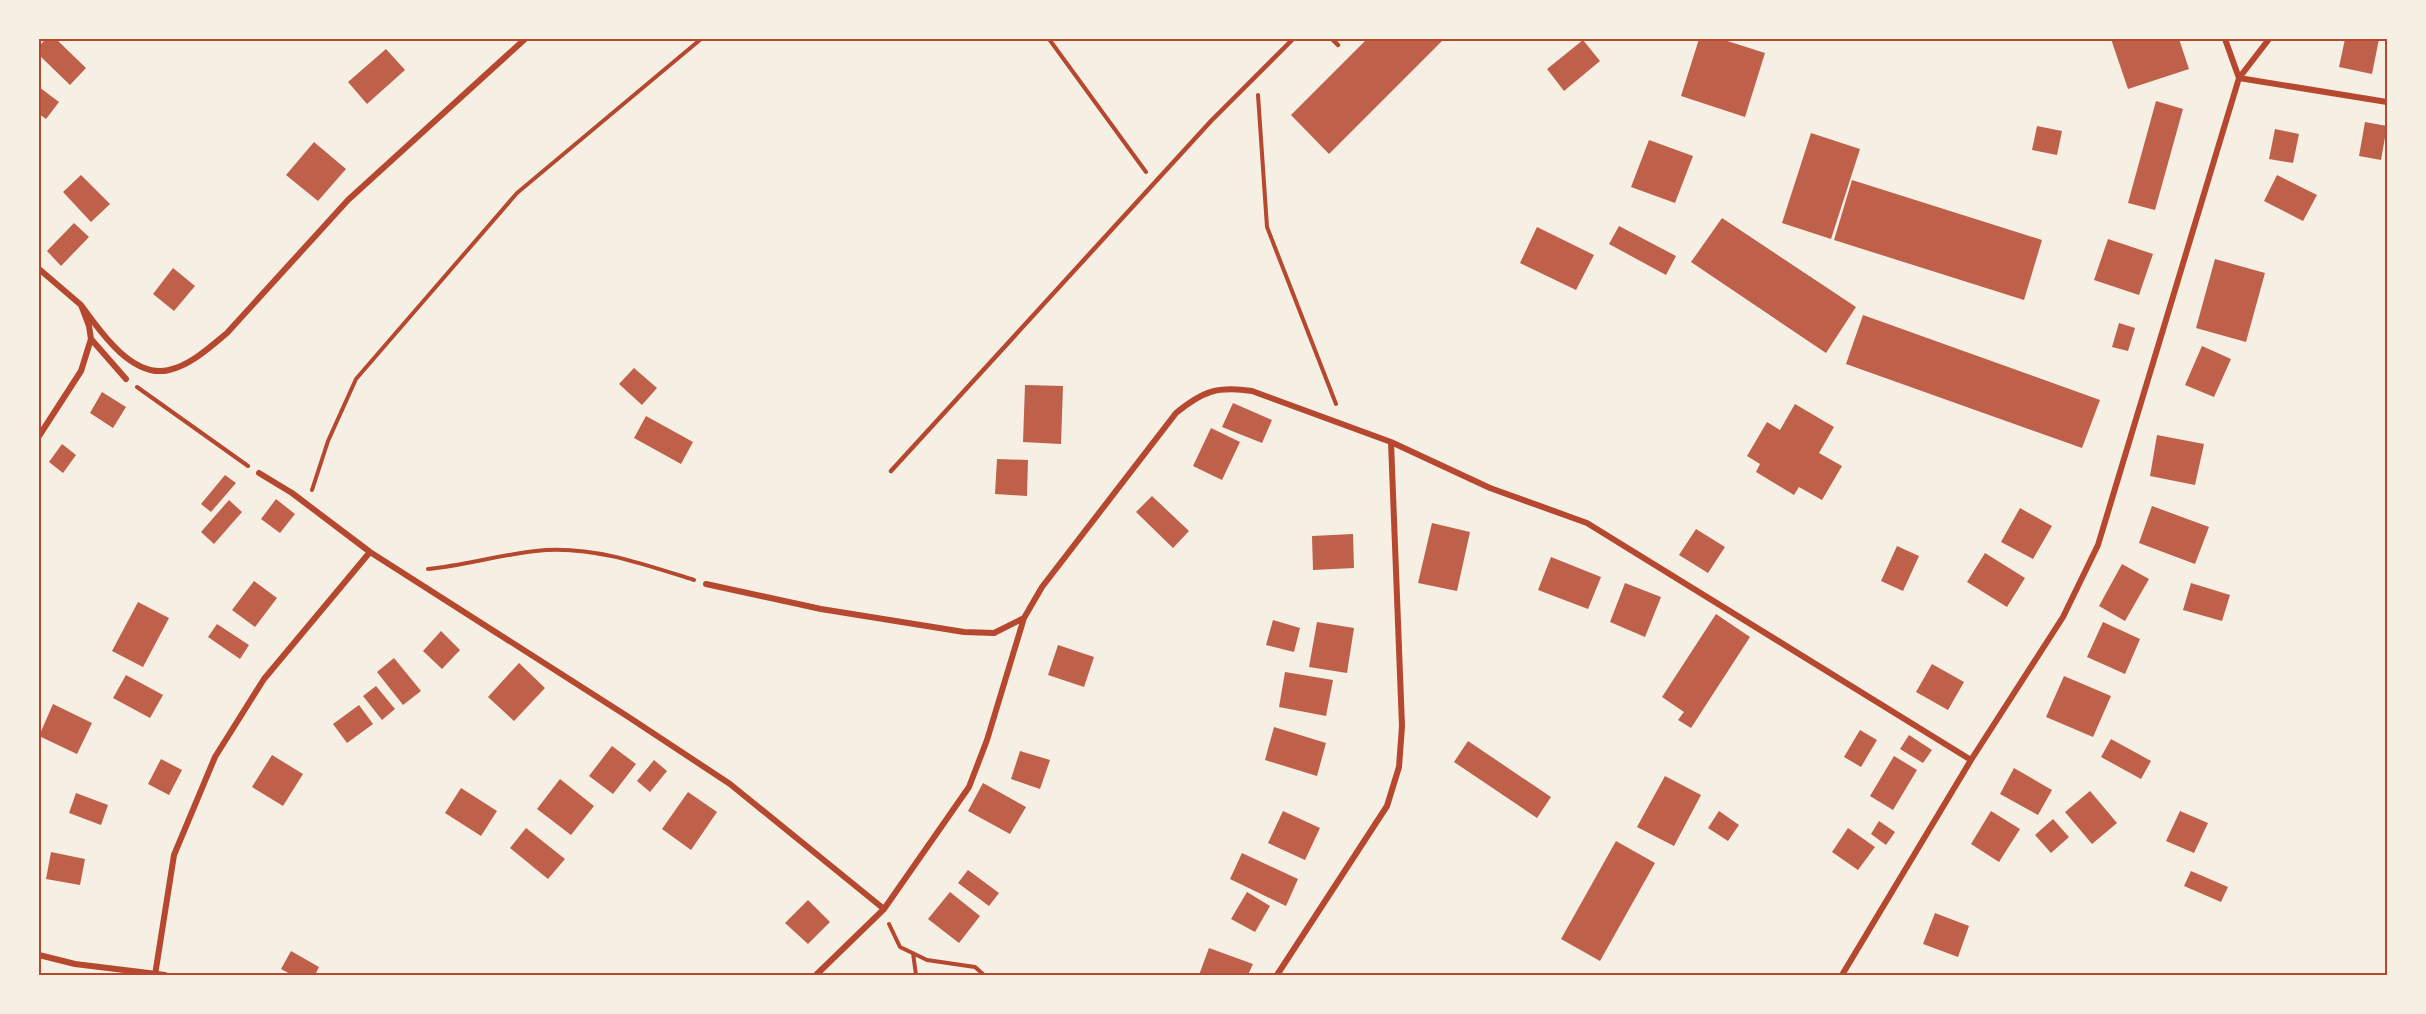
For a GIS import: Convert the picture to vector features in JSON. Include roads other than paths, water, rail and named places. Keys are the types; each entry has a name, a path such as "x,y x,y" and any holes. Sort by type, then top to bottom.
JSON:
{"street":[{"path":"39,269 81,305 116,349 135,363 154,371 169,370 198,355 227,333 348,200 525,39"},
{"path":"2225,39 2239,78"},
{"path":"1842,975 1971,760 2063,617 2098,545 2239,78 2269,39"},
{"path":"2239,78 2387,102"},
{"path":"39,436 81,371 91,339 81,305"},
{"path":"91,339 126,379"},
{"path":"816,975 885,909 969,787 987,740 1024,618 1042,587 1176,413 1192,400 1214,389 1252,391 1391,442 1490,488 1587,523 1971,760"},
{"path":"1276,975 1387,806 1399,767 1402,726 1391,442"},
{"path":"259,473 307,504 397,570 730,784 885,909"},
{"path":"155,974 174,855 215,757 264,679 370,552"},
{"path":"706,584 821,609 964,632 994,633 1024,618"},
{"path":"39,955 75,964 165,975"}],"lane":[{"path":"891,471 1211,121 1293,39"},
{"path":"1332,39 1338,45"}]}
